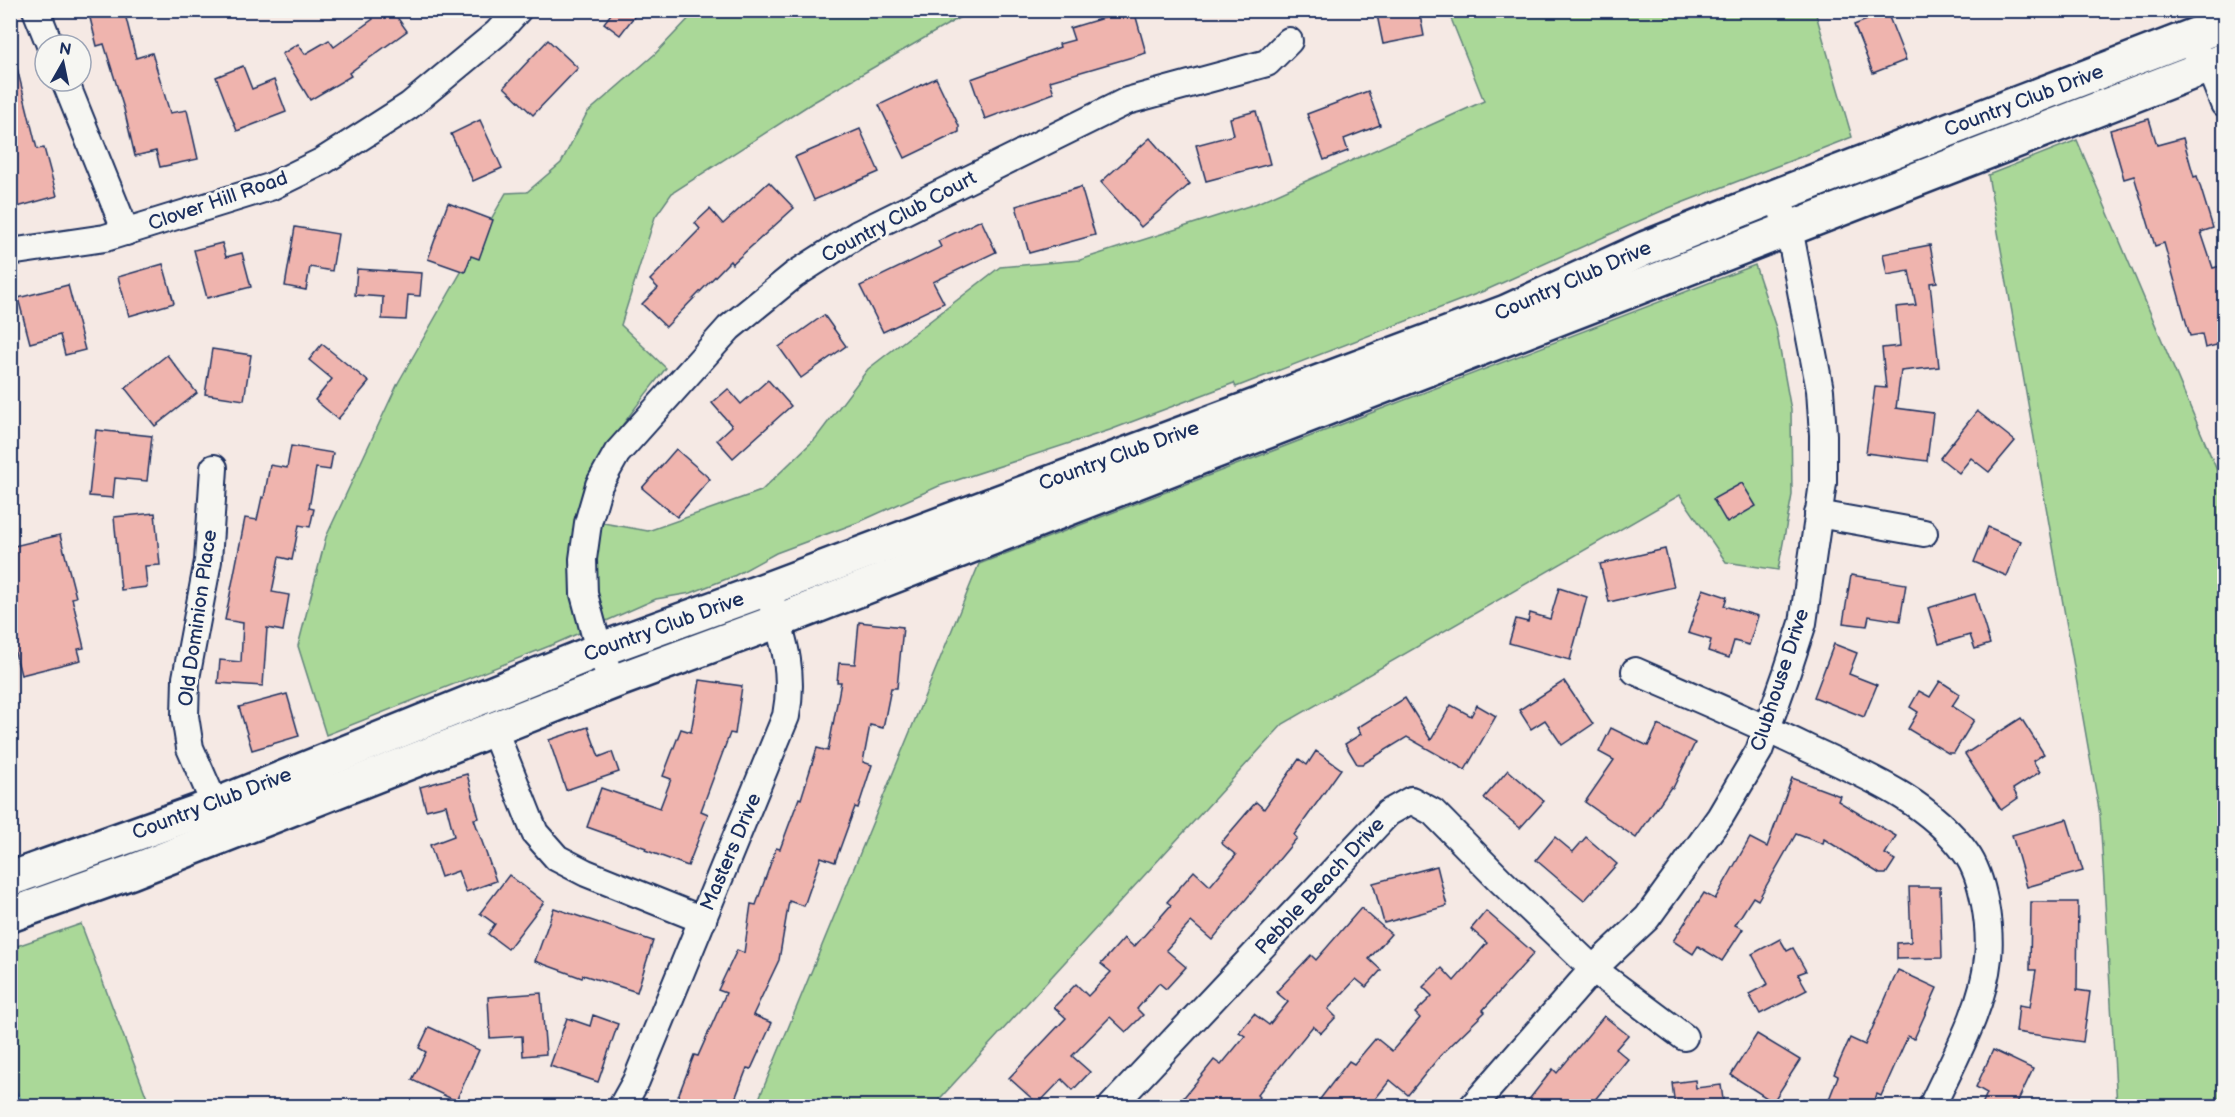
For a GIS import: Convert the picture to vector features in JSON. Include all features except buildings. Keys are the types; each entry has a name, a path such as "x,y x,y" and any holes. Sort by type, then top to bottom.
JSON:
{"main road":[{"name":"Country Club Drive","path":"10,915 131,872 221,819 599,650 1506,312 1646,248 1971,119 2224,24"},
{"name":"Country Club Drive","path":"10,879 221,819 494,729 2217,63"}],"street":[{"path":"36,10 45,33"},
{"name":"Clover Hill Road","path":"10,252 105,238 270,187 323,161 409,106 497,33 518,10"},
{"name":"Country Club Court","path":"613,682 599,650 584,594 583,559 588,523 599,485 617,453 729,328 794,275 858,234 1127,101 1267,63 1289,40"},
{"path":"2183,40 2217,63 2224,104"},
{"path":"70,93 126,232"},
{"name":"Clubhouse Drive","path":"1473,1107 1593,969 1647,918 1713,827 1759,751 1803,623 1823,483 1823,435 1820,390 1789,228 1776,196"},
{"name":"Old Dominion Place","path":"214,468 208,561 186,678 185,716 190,748 221,819"},
{"path":"1818,514 1924,533"},
{"name":"Masters Drive","path":"622,1107 636,1081 786,716 790,694 790,666 767,589"},
{"path":"1635,670 1885,784 1930,814 1968,855 1989,918 1988,958 1984,987 1932,1107"},
{"path":"494,729 535,833 557,858 586,873 703,920"},
{"name":"Pebble Beach Drive","path":"1112,1107 1388,813 1411,800 1433,812 1593,969"},
{"path":"1593,969 1684,1037"}],"green space":[{"path":"696,11 971,11 812,103 672,193 655,217 621,325 666,368 625,421 602,456 575,518 648,531 761,491 816,438 868,369 1000,267 1080,260 1255,204 1484,101 1448,11 1815,11 1852,137 1666,209 1484,291 1236,387 1234,383 1110,430 939,486 859,522 776,553 734,576 691,593 656,599 552,645 326,735 298,646 326,537 398,383 506,193 527,192 561,163 587,113 655,54"},
{"path":"2077,140 2224,487 2224,1106 2117,1106 2100,815 1988,175"},
{"path":"1755,265 1776,328 1791,410 1792,495 1778,570 1726,562 1680,495 1283,724 933,1106 756,1106 979,564"},
{"path":"81,924 150,1106 11,1106 11,948"}],"waterway":[{"path":"10,1084 23,1106"}]}
